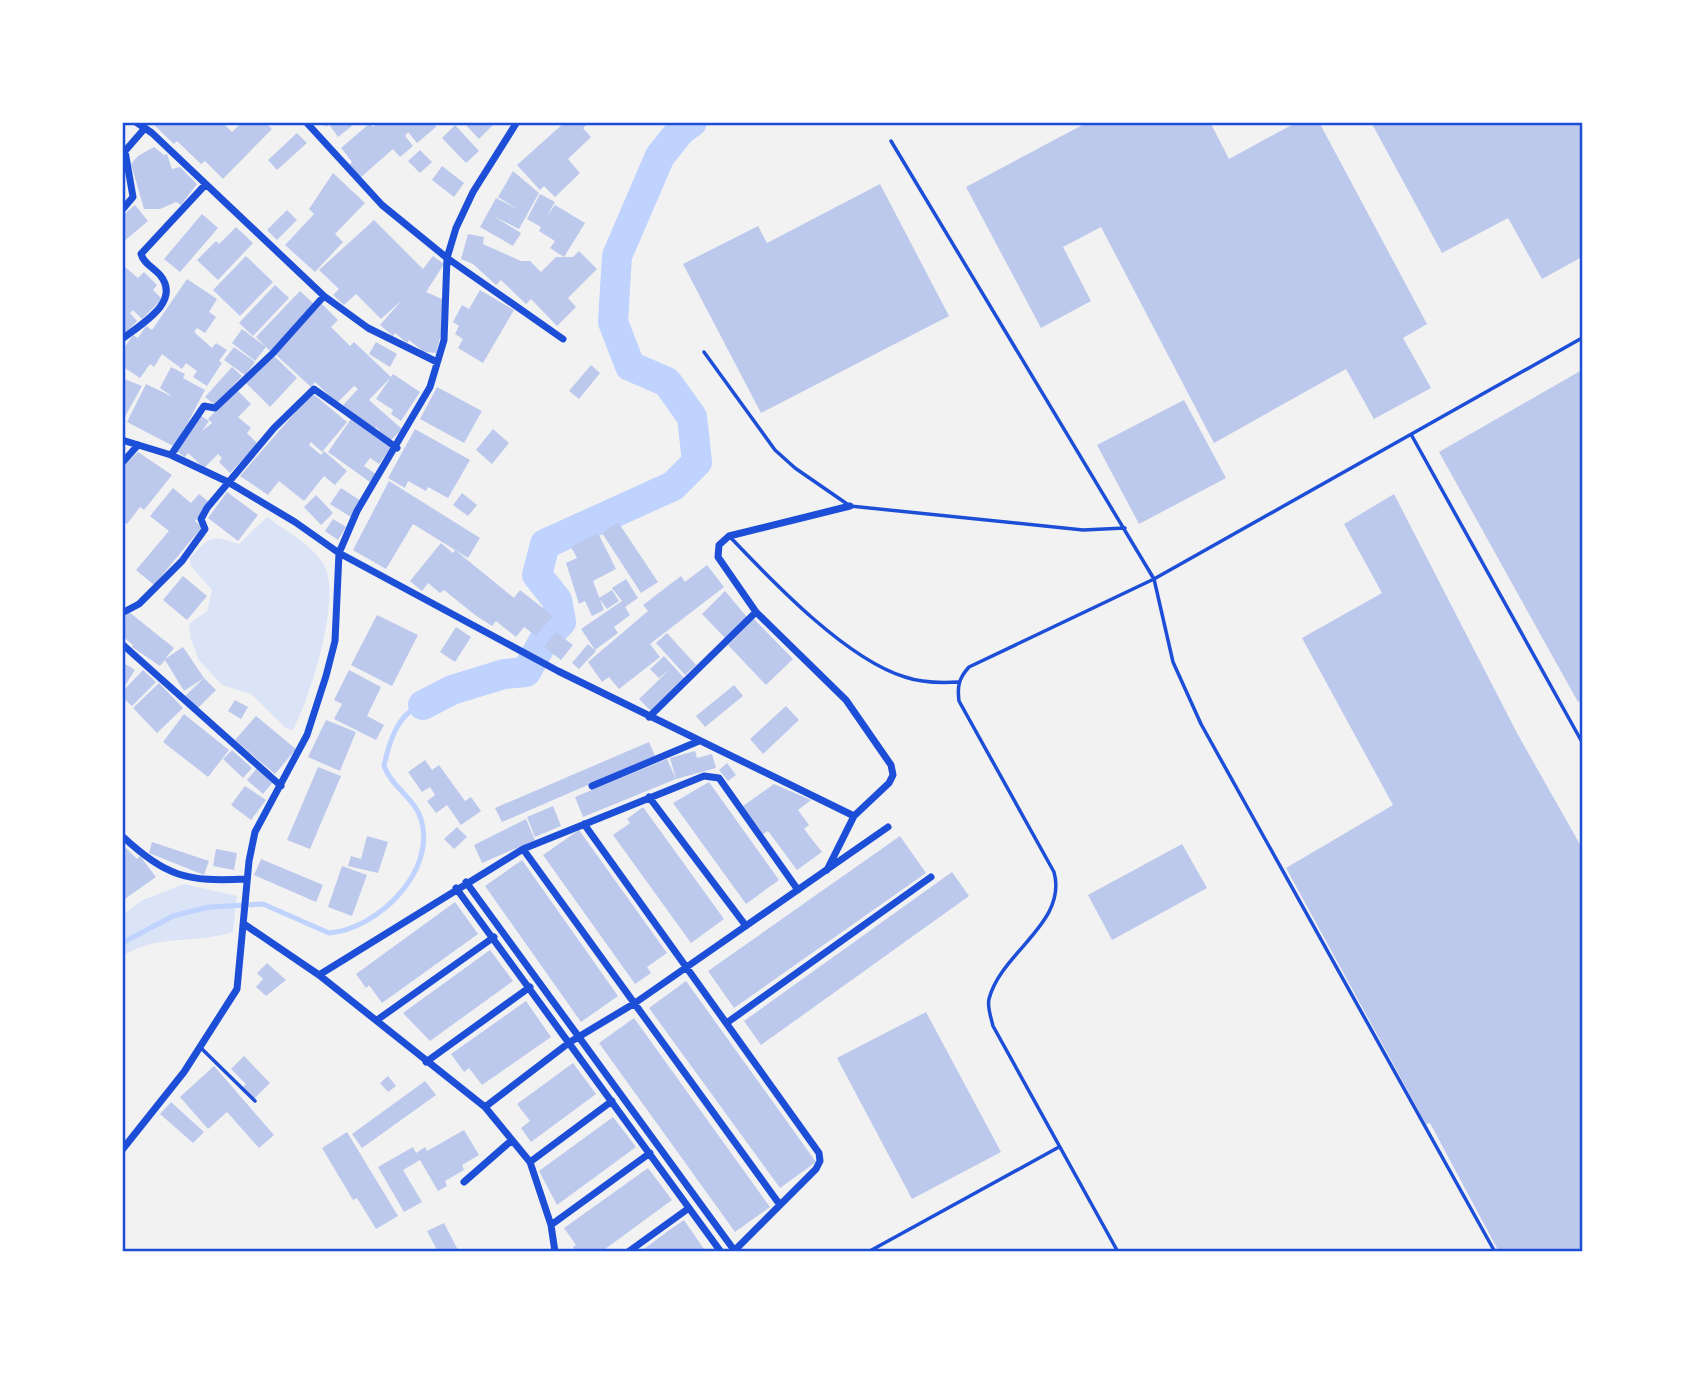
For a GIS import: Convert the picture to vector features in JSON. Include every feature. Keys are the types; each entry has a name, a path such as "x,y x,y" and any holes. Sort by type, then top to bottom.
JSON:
{"street":[{"path":"306,122 382,205 447,258 562,339"},
{"path":"122,1150 200,1047 237,989 246,915 247,879 255,832 307,735 335,641 338,553 357,511 430,387 447,316 447,258 456,228 473,192 517,122"},
{"path":"122,210 133,197 125,151 140,125 324,296 368,328 437,362"},
{"path":"122,339 149,319 164,302 167,294 162,277 141,254 205,185"},
{"path":"171,455 204,406 215,408 274,353 324,296"},
{"path":"123,610 139,604 182,561 205,529 201,519 207,508 314,389 397,447"},
{"path":"122,440 171,455 228,482 295,522 338,553 528,652 558,671 854,816"},
{"path":"122,463 138,445"},
{"path":"827,870 854,816 889,783 893,775 891,765 846,700 756,612 718,557 719,545 729,536 850,506"},
{"path":"649,717 756,612"},
{"path":"122,645 281,786"},
{"path":"592,786 699,741"},
{"path":"319,975 523,849 704,776 719,778 798,890"},
{"path":"649,797 746,926"},
{"path":"466,882 734,1251 816,1169 821,1158 816,1146 584,824"},
{"path":"485,1107 570,1042 635,1003 888,827"},
{"path":"122,836 151,862 171,873 206,881 247,879"},
{"path":"523,849 780,1205"},
{"path":"728,1022 931,877"},
{"path":"456,888 721,1251"},
{"path":"244,924 319,975 485,1107 530,1161 551,1225 555,1251"},
{"path":"377,1020 494,937"},
{"path":"499,945 507,939"},
{"path":"426,1062 530,987"},
{"path":"530,1161 612,1101"},
{"path":"464,1182 512,1140"},
{"path":"551,1225 650,1153"},
{"path":"628,1251 689,1208"}],"lane":[{"path":"891,141 1154,579 1173,662 1201,724 1495,1251"},
{"path":"1118,1251 993,1026 988,1002 996,981 1049,911 1057,898 1058,887 1054,872 959,701 959,682 969,667 1154,579 1583,338"},
{"path":"704,352 775,450 795,468 850,506 1083,530 1125,528"},
{"path":"1412,436 1583,742"},
{"path":"729,536 845,644 904,677 940,683 959,682"},
{"path":"200,1047 255,1101"},
{"path":"868,1251 1059,1147"}],"shaded area":[{"path":"267,517 314,552 325,567 329,582 329,602 321,649 315,673 293,730 286,728 251,694 222,685 199,660 191,640 189,624 207,611 212,590 191,566 190,558 211,539 239,544"},
{"path":"184,884 237,896 233,932 148,945 123,956 123,914 143,900"}],"building":[{"path":"151,122 222,122 232,132 242,122 265,122 272,129 223,179 205,161 201,164 177,141 174,144"},
{"path":"323,122 357,122 338,137 329,124 326,127"},
{"path":"378,122 432,122 436,127 417,143 408,132 405,136 413,146 400,157 393,149 360,178 349,165 352,162 341,148 370,123 373,127"},
{"path":"463,122 496,122 479,139"},
{"path":"565,122 589,122 583,128 591,137 568,159 580,173 555,197 544,186 540,190 517,165"},
{"path":"1088,122 1210,122 1229,159 1297,122 1319,122 1427,324 1403,338 1431,388 1374,419 1346,369 1214,443 1101,227 1063,247 1091,301 1041,328 966,187"},
{"path":"1371,122 1582,122 1582,257 1542,279 1508,218 1442,253"},
{"path":"455,125 479,151 466,163 442,138"},
{"path":"297,133 307,143 277,170 268,160"},
{"path":"154,147 164,155 167,154 172,169 180,167 197,184 181,205 176,202 160,209 144,209 131,164 138,156"},
{"path":"420,150 432,162 420,173 408,161"},
{"path":"442,166 464,183 454,197 432,180"},
{"path":"513,171 539,193 519,229 493,216 521,233 513,246 480,227 496,198 519,210 498,197"},
{"path":"333,173 365,203 335,234 343,242 315,272 285,245 314,214 309,209"},
{"path":"880,184 949,316 761,413 683,264 758,226 767,243"},
{"path":"540,194 555,202 547,216 555,205 585,223 564,257 550,248 555,241 539,231 541,227 527,219"},
{"path":"135,205 148,221 122,243 122,216"},
{"path":"287,210 297,220 277,240 267,230"},
{"path":"202,214 218,228 180,272 164,259"},
{"path":"374,220 423,269 433,256 444,264 426,292 442,299 442,330 436,353 424,352 409,340 407,343 395,333 393,336 380,325 402,300 381,319 356,294 344,305 333,295 339,289 319,270"},
{"path":"236,227 253,243 218,280 197,260 216,241 219,244"},
{"path":"468,234 484,237 483,244 521,261 530,261 541,272 556,257 573,257 579,251 597,269 568,298 576,307 557,326 531,299 526,304 501,280 496,285 473,264 461,259"},
{"path":"246,256 273,282 240,316 213,290"},
{"path":"125,267 138,278 144,272 157,285 153,290 162,299 142,319 133,310 130,313 137,321 126,332 122,329 122,269"},
{"path":"187,279 217,299 209,312 216,317 205,333 197,328 194,332 212,348 216,343 227,350 219,361 222,363 207,386 193,377 197,371 186,363 182,369 162,354 154,367 150,364 140,378 122,366 122,351 133,335 138,338 146,326 152,330"},
{"path":"275,285 289,298 253,336 239,323"},
{"path":"480,290 514,310 483,363 458,348 463,339 455,334 459,326 453,322 462,305 469,309"},
{"path":"300,291 314,304 270,351 256,337"},
{"path":"322,304 338,320 331,327 350,346 354,342 391,377 369,400 402,429 390,441 376,427 374,429 343,405 358,389 354,386 337,403 315,382 311,387 275,354"},
{"path":"242,329 266,347 255,361 232,343"},
{"path":"376,342 397,354 390,367 369,354"},
{"path":"234,347 255,362 245,375 224,360"},
{"path":"272,354 297,378 270,407 245,382"},
{"path":"591,365 600,373 579,399 569,391"},
{"path":"171,367 185,374 183,378 205,390 175,447 127,422 146,384 173,397 160,388"},
{"path":"232,367 242,376 215,405 205,397"},
{"path":"1582,370 1582,700 1578,702 1439,452"},
{"path":"393,374 420,392 401,421 391,414 393,410 376,399"},
{"path":"122,378 142,386 122,422"},
{"path":"437,387 482,411 464,443 420,419"},
{"path":"236,389 251,404 238,417 251,428 247,433 258,444 230,473 219,462 222,458 218,454 204,468 188,453 185,457 176,451 200,415 209,421 202,431 212,423 208,419"},
{"path":"312,393 347,422 322,452 311,442 309,445 321,455 324,451 347,471 335,485 324,476 304,501 279,481 268,495 240,476"},
{"path":"1184,400 1226,478 1139,524 1097,445"},
{"path":"351,419 391,447 379,464 370,458 364,466 376,474 370,482 328,452"},
{"path":"415,429 470,460 448,498 428,487 426,491 408,481 405,488 388,478"},
{"path":"493,429 509,443 492,464 476,450"},
{"path":"138,452 172,475 144,510 140,507 127,524 122,521 122,468"},
{"path":"389,481 480,538 468,558 413,524 386,569 353,550"},
{"path":"173,488 191,503 199,494 210,503 195,521 202,527 154,585 136,570 169,531 150,516"},
{"path":"341,488 361,501 351,517 330,504"},
{"path":"227,492 258,515 238,541 208,518"},
{"path":"462,493 477,505 468,516 453,505"},
{"path":"1394,494 1517,733 1582,848 1582,1252 1499,1252 1430,1123 1426,1124 1286,868 1393,805 1302,638 1382,593 1344,524"},
{"path":"316,495 333,513 321,525 304,507"},
{"path":"333,519 346,527 338,540 325,531"},
{"path":"618,522 658,582 641,593 602,533"},
{"path":"598,533 616,569 593,581 604,610 592,616 585,601 579,604 566,563 577,558 571,547"},
{"path":"441,543 453,553 455,550 514,598 520,590 553,616 536,636 524,627 516,637 496,621 492,626 475,615 444,590 440,593 428,583 422,591 410,581"},
{"path":"707,565 724,587 650,644 660,657 619,689 609,677 602,682 588,662 648,611 643,605 681,576 685,582"},
{"path":"183,576 207,596 187,620 163,600"},
{"path":"626,579 638,598 625,607 630,615 614,627 618,633 595,650 581,629 622,601 612,588"},
{"path":"612,590 619,601 607,609 599,598"},
{"path":"725,591 747,617 725,638 702,614"},
{"path":"129,612 174,648 165,659 183,647 204,678 184,691 165,660 160,666 132,647 122,636 122,620"},
{"path":"377,615 418,635 392,686 351,665"},
{"path":"754,619 793,659 766,685 728,645"},
{"path":"456,627 471,637 455,662 440,652"},
{"path":"556,632 573,645 561,660 544,647"},
{"path":"667,633 696,665 685,675 656,643"},
{"path":"588,644 596,651 579,669 572,663"},
{"path":"664,656 685,679 651,711 639,699 670,669 659,678 650,669"},
{"path":"122,662 135,670 122,690"},
{"path":"143,670 156,682 132,706 122,697 122,692"},
{"path":"349,670 381,687 367,716 384,725 376,740 334,719 342,704 334,700"},
{"path":"204,678 216,690 197,709 185,696"},
{"path":"159,683 183,708 157,733 133,708"},
{"path":"734,685 743,696 705,727 696,716"},
{"path":"235,700 248,707 241,719 228,711"},
{"path":"786,706 799,720 763,754 750,739"},
{"path":"184,714 229,750 208,777 163,742"},
{"path":"256,716 296,749 275,774 235,740"},
{"path":"326,720 356,732 340,771 308,757"},
{"path":"649,742 655,756 502,822 495,808"},
{"path":"232,750 252,768 243,778 223,759"},
{"path":"695,751 697,758 712,754 716,768 676,779 670,758"},
{"path":"667,759 676,779 583,817 575,797"},
{"path":"425,760 432,770 439,765 465,801 471,797 481,811 461,825 447,805 436,813 427,801 435,795 430,787 422,792 408,772"},
{"path":"727,763 736,775 728,781 719,770"},
{"path":"318,767 341,776 310,849 287,840"},
{"path":"257,768 273,782 263,794 247,780"},
{"path":"709,782 779,880 746,904 673,803"},
{"path":"774,784 811,800 798,810 809,825 804,829 822,852 797,870 768,831 763,834 743,806"},
{"path":"245,786 266,800 251,820 231,805"},
{"path":"553,806 561,826 535,837 527,817"},
{"path":"643,807 724,919 691,943 613,835 630,823 627,819"},
{"path":"526,819 535,840 482,863 474,845"},
{"path":"457,827 467,837 454,849 444,839"},
{"path":"579,830 667,953 647,967 651,973 635,984 543,855"},
{"path":"367,836 388,842 378,873 348,866 351,856 361,859"},
{"path":"900,836 926,873 734,1008 708,971"},
{"path":"152,842 209,861 204,875 149,853"},
{"path":"122,844 137,859 140,856 156,877 122,901"},
{"path":"1182,844 1207,888 1112,940 1088,895"},
{"path":"216,849 237,853 234,870 213,866"},
{"path":"261,859 323,885 316,902 254,875"},
{"path":"522,860 618,996 581,1022 485,886"},
{"path":"342,866 367,875 352,916 328,907"},
{"path":"952,872 969,896 761,1045 744,1021"},
{"path":"455,902 478,934 382,1003 369,985 366,988 356,974"},
{"path":"490,950 513,981 430,1041 403,1013"},
{"path":"267,963 286,980 266,996 256,987 263,979 257,973"},
{"path":"686,981 816,1162 780,1188 649,1008"},
{"path":"526,1001 551,1037 482,1085 469,1068 464,1072 451,1054"},
{"path":"926,1012 1001,1152 912,1199 837,1058"},
{"path":"634,1018 770,1207 735,1232 599,1043"},
{"path":"244,1056 270,1083 254,1099 243,1087 246,1084 231,1069"},
{"path":"573,1063 596,1094 531,1142 521,1128 530,1121 517,1104"},
{"path":"214,1066 274,1135 259,1148 227,1112 208,1129 180,1097"},
{"path":"388,1076 396,1086 388,1092 380,1083"},
{"path":"425,1081 436,1095 362,1148 352,1134"},
{"path":"171,1102 204,1132 193,1143 160,1114"},
{"path":"613,1117 636,1147 557,1205 539,1171"},
{"path":"464,1130 479,1155 462,1165 464,1170 445,1181 447,1186 438,1191 420,1160 403,1170 422,1202 404,1212 378,1167 413,1147 416,1153 425,1147 427,1151"},
{"path":"347,1132 398,1216 376,1229 357,1198 353,1200 322,1148"},
{"path":"648,1168 672,1200 601,1252 576,1252 573,1247 576,1245 564,1228"},
{"path":"684,1220 706,1252 640,1252 668,1231"},
{"path":"444,1223 458,1250 455,1252 438,1252 427,1231"}],"waterway":[{"path":"423,705 452,690 504,674 526,672 544,640 561,622 557,600 537,575 545,544 673,486 697,462 692,417 667,382 630,366 613,322 617,256 660,156 681,130 692,122"},
{"path":"122,943 173,916 209,907 263,904 329,933 348,929 384,909 412,877 424,839 418,812 384,766 392,738 401,721 407,714 423,705"}]}
